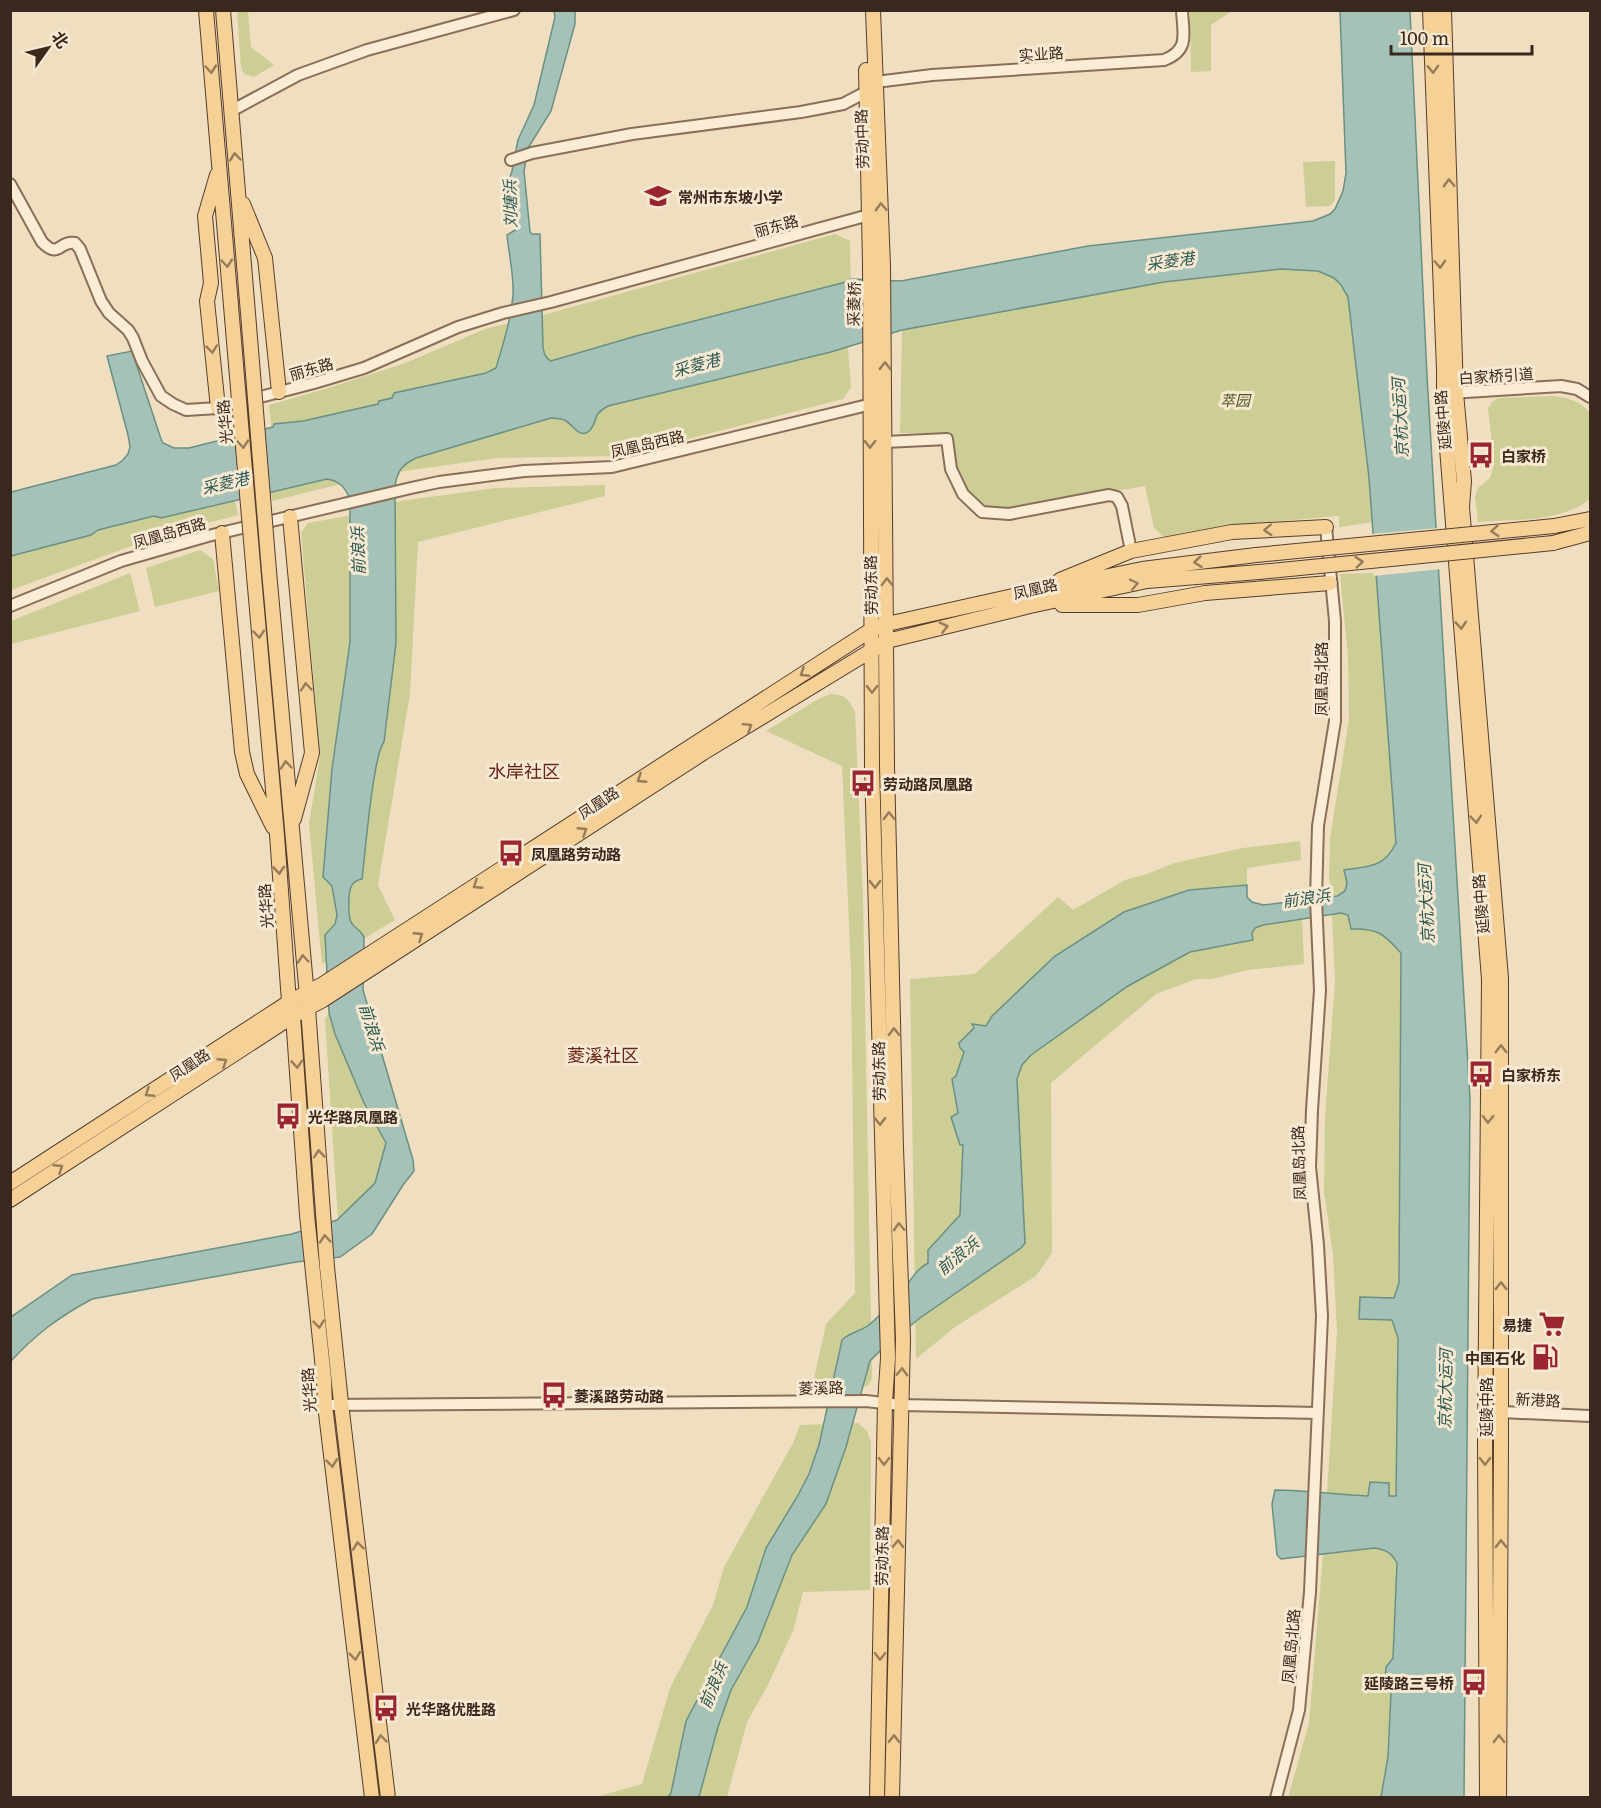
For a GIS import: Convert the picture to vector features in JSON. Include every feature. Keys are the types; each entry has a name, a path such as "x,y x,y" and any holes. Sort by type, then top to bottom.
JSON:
{"main road":[{"name":"光华路","path":"206,10 277,835 289,1002 293,1016 307,1215 325,1405 372,1797"},
{"name":"光华路","path":"224,10 269,571 308,1008 327,1267 388,1797"},
{"name":"劳动中路","path":"865,10 871,87 877,265"},
{"name":"劳动中路","path":"873,10 869,215 877,265"},
{"name":"延陵中路","path":"1430,10 1452,391 1465,688 1490,979 1485,1409 1487,1797"},
{"name":"延陵中路","path":"1444,10 1452,391 1459,409 1464,481 1463,519 1501,978 1499,1797"},
{"path":"218,408 207,300 211,283 205,216 219,168"},
{"path":"238,191 265,258 279,392"},
{"name":"采菱桥","path":"877,265 885,344"},
{"name":"采菱桥","path":"869,344 877,265"},
{"name":"劳动东路","path":"869,344 872,766 888,1358 885,1403 877,1797"},
{"name":"劳动东路","path":"885,344 888,802 903,1339 892,1797"},
{"path":"290,517 312,753 292,827"},
{"name":"凤凰路","path":"10,1200 703,753 887,641 1028,599 1142,569 1256,555 1554,526 1590,519"},
{"path":"1028,599 1131,551 1232,532 1326,527"},
{"path":"222,533 242,752 248,774 277,835"},
{"name":"凤凰路","path":"10,1183 289,1002 323,984 370,954 871,630 887,624 1147,581 1553,543 1590,533"},
{"path":"1028,599 1138,604 1205,593 1330,584"}],"street":[{"path":"231,111 298,75 367,50 514,10"},
{"name":"实业路","path":"511,160 532,153 632,134 801,112 843,104 871,87 932,75 1164,60 1180,50 1183,42 1182,10"},
{"name":"丽东路","path":"10,184 42,242 55,250 70,242 75,243 80,249 101,301 109,313 128,330 161,396 186,410 218,408 364,368 458,327 503,313 869,215"},
{"name":"白家桥引道","path":"1452,391 1558,382 1574,384 1590,392"},
{"name":"白家桥引道","path":"1452,391 1561,386 1577,389 1590,397"},
{"name":"凤凰岛西路","path":"10,606 121,561 222,533 411,488 524,471 612,467 885,401"},
{"path":"885,442 947,439 951,469 963,494 982,512 1009,514 1109,495 1117,497 1122,506 1131,551"},
{"name":"凤凰岛北路","path":"1276,1797 1299,1710 1310,1592 1322,1316 1310,1167 1320,990 1316,899 1318,826 1335,721 1335,621 1326,527"},
{"name":"菱溪路","path":"325,1405 341,1403 866,1401 901,1405 1317,1413"},
{"name":"新港路","path":"1485,1409 1501,1412 1590,1416"}],"green space":[{"path":"237,11 248,11 251,47 274,65 254,77 244,74 241,67"},
{"path":"1190,11 1232,11 1211,25 1211,71 1191,72"},
{"path":"1335,161 1335,200 1330,206 1306,207 1303,162"},
{"path":"835,234 850,241 851,295 273,443 269,405 408,362 485,329"},
{"name":"萃园","path":"1281,269 1312,270 1328,274 1335,279 1348,297 1373,522 1339,527 1339,516 1236,525 1165,538 1154,528 1145,486 1013,507 984,506 975,500 963,483 956,463 951,433 900,433 902,330 1164,282"},
{"path":"847,337 851,387 843,399 622,456 497,458 397,472 392,458"},
{"path":"1553,396 1578,403 1590,413 1590,499 1578,507 1551,516 1478,522 1475,496 1478,488 1490,478 1494,464 1488,408 1498,398"},
{"path":"327,479 341,484 272,501 271,492"},
{"path":"605,485 605,496 418,542 410,694 378,885 395,920 322,964 309,823 320,757 301,532 308,523 359,514 401,501 495,488"},
{"path":"235,501 238,515 159,536 11,590 11,556 91,535 97,530 154,516 161,518"},
{"path":"200,550 213,559 219,591 155,607 146,568"},
{"path":"130,573 140,611 11,644 11,621"},
{"path":"1377,573 1396,843 1381,861 1369,866 1345,870 1347,883 1345,891 1333,896 1329,878 1330,839 1349,719 1348,657 1340,574"},
{"path":"831,694 846,698 855,712 863,897 872,1377 869,1385 859,1389 812,1388 826,1324 855,1293 851,972 842,766 766,731 820,698"},
{"path":"1300,841 1301,860 1247,868 1244,905 1302,914 1304,964 1248,970 1212,979 1196,979 1156,994 1051,1083 1052,1253 1036,1276 955,1327 916,1359 910,979 975,974 1058,897 1073,910 1125,880 1174,863 1243,848"},
{"path":"1332,914 1348,915 1352,929 1380,933 1401,952 1399,1283 1394,1298 1359,1319 1392,1320 1398,1338 1396,1496 1389,1496 1370,1482 1369,1496 1327,1494 1337,1332 1333,1255 1324,1191 1325,1118 1335,981"},
{"path":"329,1013 335,1034 386,1142 375,1183 338,1220 325,1019"},
{"path":"858,1423 867,1431 871,1442 870,1590 803,1592 793,1631 767,1687 747,1722 727,1797 592,1798 642,1784 670,1688 713,1605 724,1567 793,1443 800,1425"},
{"path":"1374,1548 1388,1552 1397,1563 1393,1658 1386,1667 1385,1685 1391,1692 1388,1757 1381,1797 1288,1798 1309,1723 1323,1554"}],"water":[{"path":"554,11 575,11 575,24 551,111 528,148 524,171 530,232 540,234 543,347 546,357 551,361 851,279 901,281 1088,246 1313,221 1330,214 1335,209 1343,191 1346,173 1340,11 1410,11 1427,376 1470,1099 1464,1797 1381,1797 1388,1757 1391,1692 1385,1685 1386,1667 1393,1658 1397,1563 1393,1556 1374,1548 1281,1559 1277,1555 1272,1504 1275,1490 1368,1496 1370,1482 1389,1483 1389,1496 1396,1496 1398,1338 1392,1320 1359,1319 1360,1297 1394,1298 1399,1283 1401,953 1390,941 1374,931 1351,929 1348,915 1341,913 1263,925 1255,928 1252,933 1253,940 1190,952 1128,986 1031,1055 1022,1065 1017,1079 1025,1243 920,1318 870,1361 846,1447 826,1504 792,1555 758,1642 731,1690 718,1727 699,1797 668,1797 671,1793 686,1721 747,1607 766,1548 809,1474 819,1445 842,1340 867,1326 884,1311 918,1271 928,1263 928,1250 960,1215 963,1145 960,1145 951,1117 958,1113 952,1079 956,1076 964,1052 959,1043 974,1028 972,1024 986,1026 992,1016 1055,956 1124,912 1189,890 1247,885 1247,897 1252,902 1263,905 1337,896 1345,891 1347,883 1344,870 1381,861 1396,843 1369,478 1348,297 1334,278 1318,271 1281,269 1164,282 902,330 831,352 608,406 599,412 591,429 584,434 564,420 551,418 416,458 404,466 399,472 395,485 396,643 384,742 376,766 362,879 355,882 350,890 349,915 351,922 364,937 363,990 413,1160 414,1171 372,1234 340,1257 296,1262 92,1299 49,1326 11,1361 11,1317 72,1275 292,1234 337,1220 375,1183 386,1143 364,1103 335,1034 329,1013 325,935 335,924 337,915 332,886 323,877 332,769 350,642 350,500 347,492 339,483 327,479 161,518 154,516 11,556 11,492 116,465 128,454 130,447 128,435 107,356 132,351 161,439 163,443 174,448 189,448 273,427 274,424 303,421 378,404 379,401 392,398 394,393 486,373 496,368 509,323 513,295 507,235 517,229 514,193 508,195 507,186 518,140 534,105 555,17"}],"pier":[{"path":"1439,528 1441,569 1374,576 1371,534"}],"place":[{"name":"常州市东坡小学","path":"658,196"},
{"name":"白家桥","path":"1481,455"},
{"name":"劳动路凤凰路","path":"863,783"},
{"name":"凤凰路劳动路","path":"511,853"},
{"name":"白家桥东","path":"1481,1074"},
{"name":"光华路凤凰路","path":"288,1116"},
{"name":"易捷","path":"1552,1324"},
{"name":"中国石化","path":"1545,1357"},
{"name":"菱溪路劳动路","path":"554,1395"},
{"name":"延陵路三号桥","path":"1474,1682"},
{"name":"光华路优胜路","path":"386,1708"}],"district":[{"name":"水岸社区","path":"524,770"},
{"name":"菱溪社区","path":"603,1054"}],"water label":[{"name":"刘塘浜","path":"509,204"},
{"name":"采菱港","path":"1170,260"},
{"name":"采菱港","path":"696,364"},
{"name":"京杭大运河","path":"1399,418"},
{"name":"采菱港","path":"225,482"},
{"name":"前浪浜","path":"357,551"},
{"name":"前浪浜","path":"1306,897"},
{"name":"京杭大运河","path":"1425,904"},
{"name":"前浪浜","path":"373,1027"},
{"name":"前浪浜","path":"957,1255"},
{"name":"京杭大运河","path":"1444,1389"},
{"name":"前浪浜","path":"712,1685"}]}
